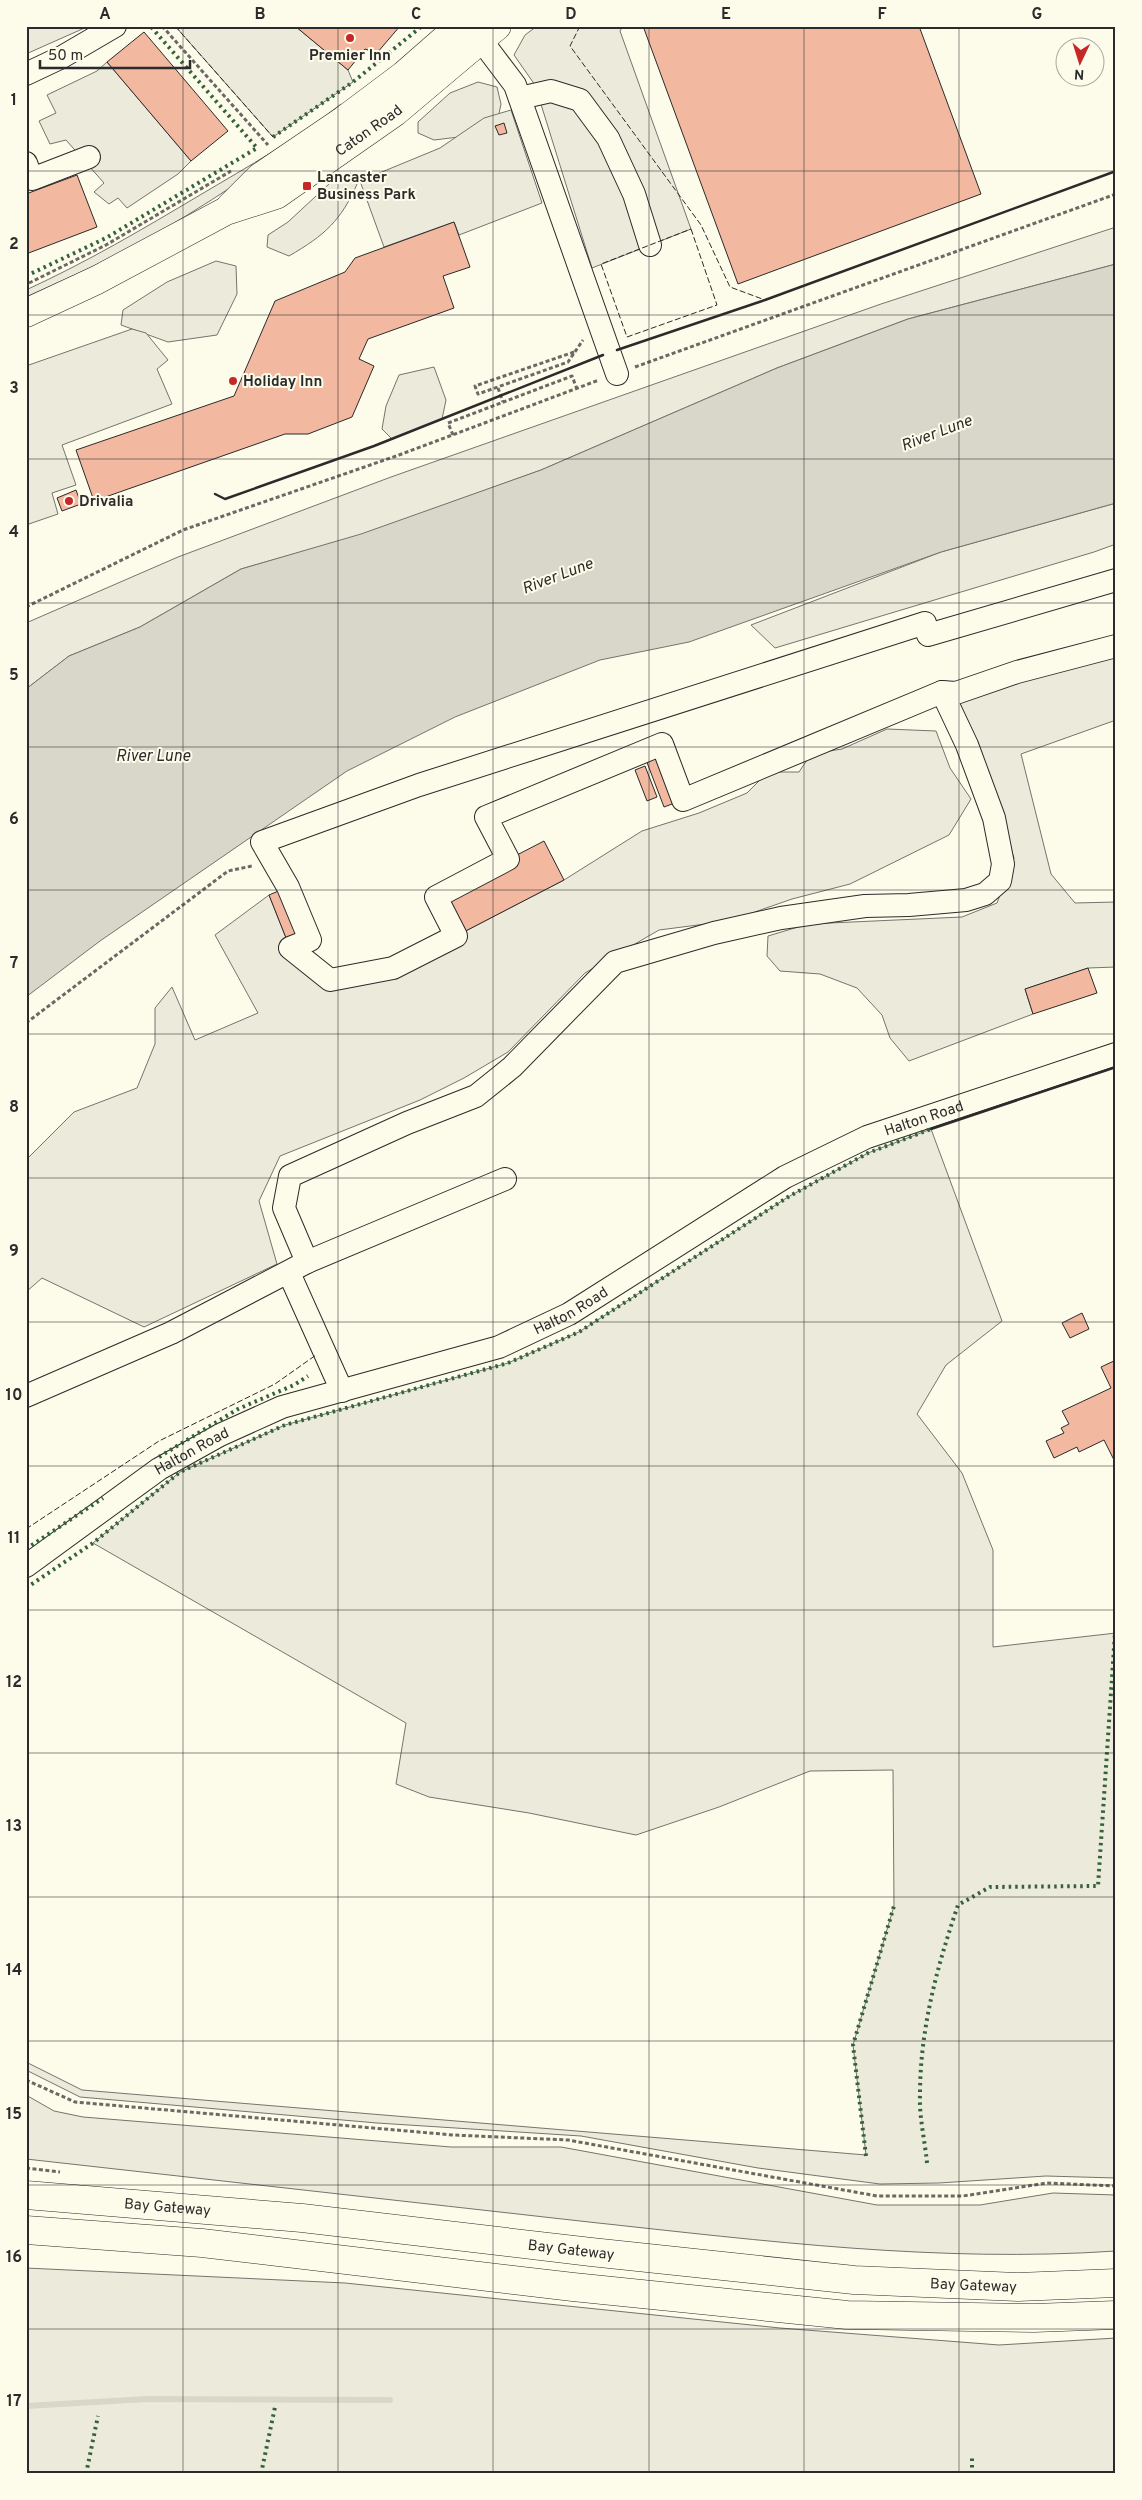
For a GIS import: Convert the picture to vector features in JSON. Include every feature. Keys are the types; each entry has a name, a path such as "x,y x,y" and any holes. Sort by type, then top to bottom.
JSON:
{"main road":[{"name":"Caton Road","path":"26,313 97,280 226,211 260,177 344,120 404,75 476,30"},
{"path":"26,2186 148,2204"},
{"name":"Bay Gateway","path":"26,2196 148,2204 302,2218 601,2254 854,2280 1018,2287 1116,2283"},
{"path":"26,2230 202,2243 573,2287 847,2315 1034,2318 1116,2315"},
{"path":"26,2246 363,2261"}],"street":[{"path":"26,74 62,57 115,26"},
{"path":"476,30 515,85 617,374"},
{"path":"520,98 551,91 580,100 608,138 634,194 650,245"},
{"path":"28,174 89,157"},
{"path":"1116,580 928,634 925,623 419,785 262,842 288,887 310,940 290,948 330,980 393,968 456,936 436,897 508,859 486,817 662,744 683,800 942,692 956,693 1017,672 1116,646"},
{"path":"342,1391 298,1267 284,1208 290,1176 398,1127 476,1096 512,1067 615,962 714,933 781,918 865,906 909,905 966,900 985,894 1000,881 1003,864 994,818 967,745 942,692"},
{"name":"Halton Road","path":"26,1566 168,1464 220,1435 282,1407 499,1347 569,1314 785,1177 866,1137 1116,1054"},
{"path":"26,1396 171,1332 298,1267 505,1179"}],"path":[{"path":"162,26 270,147 263,152"},
{"path":"26,285 106,245 239,166"},
{"path":"26,607 182,530 453,435 1116,194"},
{"path":"568,362 478,394 475,386 574,352"},
{"path":"453,435 448,423 572,376 576,389"},
{"path":"498,388 503,402"},
{"path":"26,2080 75,2102 453,2135 568,2140 877,2196 964,2196 1047,2183 1116,2186"}],"shaded area":[{"path":"26,26 89,26 26,54"},
{"path":"175,26 295,26 348,70 353,82 273,137"},
{"path":"537,26 623,26 620,31 691,229 592,268 535,85 514,55 525,35"},
{"path":"107,62 191,161 178,174 127,208 118,198 109,204 94,192 104,183 66,140 50,144 39,121 56,113 47,95 97,71"},
{"path":"478,82 497,87 501,104 497,123 467,136 434,140 418,133 418,122 450,93"},
{"path":"341,104 344,108 266,164 158,233 117,255 26,297 26,290 93,257 179,208 290,141"},
{"path":"511,110 542,203 459,235 454,222 384,247 360,181 440,148 484,118"},
{"path":"351,173 358,182 352,196 331,226 322,234 289,256 267,247 268,235 288,222 330,183"},
{"path":"1116,227 1116,264 908,319 777,368 541,470 361,535 241,569 140,627 69,656 26,689 26,623 178,557 391,477 881,304"},
{"path":"216,261 236,266 237,294 217,335 168,342 121,325 123,310 167,282"},
{"path":"132,329 146,333 168,360 157,369 172,404 62,445 76,485 52,493 58,514 26,525 26,366"},
{"path":"434,367 446,400 442,419 392,439 382,429 386,406 399,375"},
{"path":"1116,503 1116,544 1094,552 775,648 751,625 941,552"},
{"path":"1116,646 1116,720 1021,754 1051,874 1075,903 1116,902 1116,967 1088,968 1025,989 1033,1014 909,1061 890,1038 882,1015 857,988 820,974 780,971 767,956 768,936 808,924 962,917 997,903 1014,858 987,773 956,693"},
{"path":"887,729 936,731 950,768 971,799 949,835 850,884 792,899 729,921 659,930 585,973 508,1052 464,1078 420,1100 280,1156 259,1201 277,1264 144,1327 42,1278 26,1292 26,1160 74,1112 137,1088 155,1044 155,1008 172,987 195,1040 258,1013 215,935 269,895 290,948 330,980 456,936 564,880 642,831 699,813 747,793 768,772 799,772 811,754 842,749"},
{"path":"931,1129 1002,1321 946,1365 917,1414 962,1473 993,1550 993,1647 1116,1633 1116,2178 1046,2176 939,2183 880,2184 758,2168 581,2136 377,2123 80,2097 26,2070 26,2062 82,2090 866,2155 853,2045 894,1906 893,1770 810,1771 719,1807 636,1835 529,1813 429,1797 396,1784 406,1723 93,1543 180,1472 285,1425 508,1363 579,1332 788,1197 868,1153"},
{"path":"26,2095 54,2111 83,2117 451,2147 561,2147 877,2205 980,2205 1053,2193 1116,2195 1116,2251 984,2254 918,2252 786,2243 26,2159"},
{"path":"26,2268 345,2283 780,2328 999,2345 1116,2338 1116,2474 26,2474"}],"water":[{"name":"River Lune","path":"1116,264 1116,503 941,552 689,642 600,660 455,717 347,771 100,941 26,997 26,689 69,656 140,627 241,569 361,534 541,470 777,368 908,319"}],"building":[{"name":"Premier Inn","path":"295,26 400,26 377,53 365,49 348,70"},
{"path":"643,26 919,26 981,194 738,284"},
{"path":"144,32 228,131 191,161 107,62"},
{"path":"504,123 507,133 499,135 495,126"},
{"path":"77,175 97,227 26,254 26,194"},
{"path":"454,222 470,267 443,276 454,308 368,339 359,359 374,366 352,417 308,434 285,434 94,501 76,450 234,396 275,301 345,272 355,258"},
{"name":"Drivalia","path":"76,490 81,504 62,511 57,498"},
{"path":"662,744 683,800 664,807 643,752"},
{"path":"645,766 657,797 647,801 635,770"},
{"path":"544,841 564,880 456,936 436,897"},
{"path":"288,887 310,940 290,948 269,895"},
{"path":"1088,968 1097,993 1033,1014 1025,989"},
{"path":"1082,1313 1089,1329 1070,1338 1062,1323"},
{"path":"1116,1360 1116,1464 1104,1440 1079,1452 1077,1447 1054,1458 1046,1441 1064,1433 1061,1428 1069,1424 1062,1411 1111,1388 1101,1367"}],"waterway":[{"path":"26,2406 147,2399 390,2400"}],"hedge":[{"path":"273,137 353,82 422,26"},
{"path":"26,276 106,238 257,148 152,28"},
{"path":"26,1588 93,1543 180,1472 285,1425 508,1363 579,1332 788,1197 868,1153 931,1129"},
{"path":"159,1457 238,1409 294,1385 308,1376"},
{"path":"26,1549 103,1498"},
{"path":"927,2163 920,2103 923,2046 931,1998 958,1905 990,1887 1098,1886 1115,1633"},
{"path":"866,2156 853,2045 894,1906"},
{"path":"261,2474 275,2407"},
{"path":"86,2474 98,2416"},
{"path":"972,2455 972,2474"}],"fence":[{"path":"175,26 273,137"},
{"path":"580,26 570,46 701,225 730,287 765,300"},
{"path":"691,229 717,305 627,337 601,264 691,229"},
{"path":"26,1529 159,1441 275,1384 316,1355"}],"wall":[{"path":"617,350 765,300 1116,171"},
{"path":"215,494 225,499 374,446 603,355"},
{"path":"931,1129 1116,1067"}],"place":[{"name":"Premier Inn","path":"350,38"},
{"name":"Lancaster Business Park","path":"307,186"},
{"name":"Holiday Inn","path":"233,381"},
{"name":"Drivalia","path":"69,501"}]}
